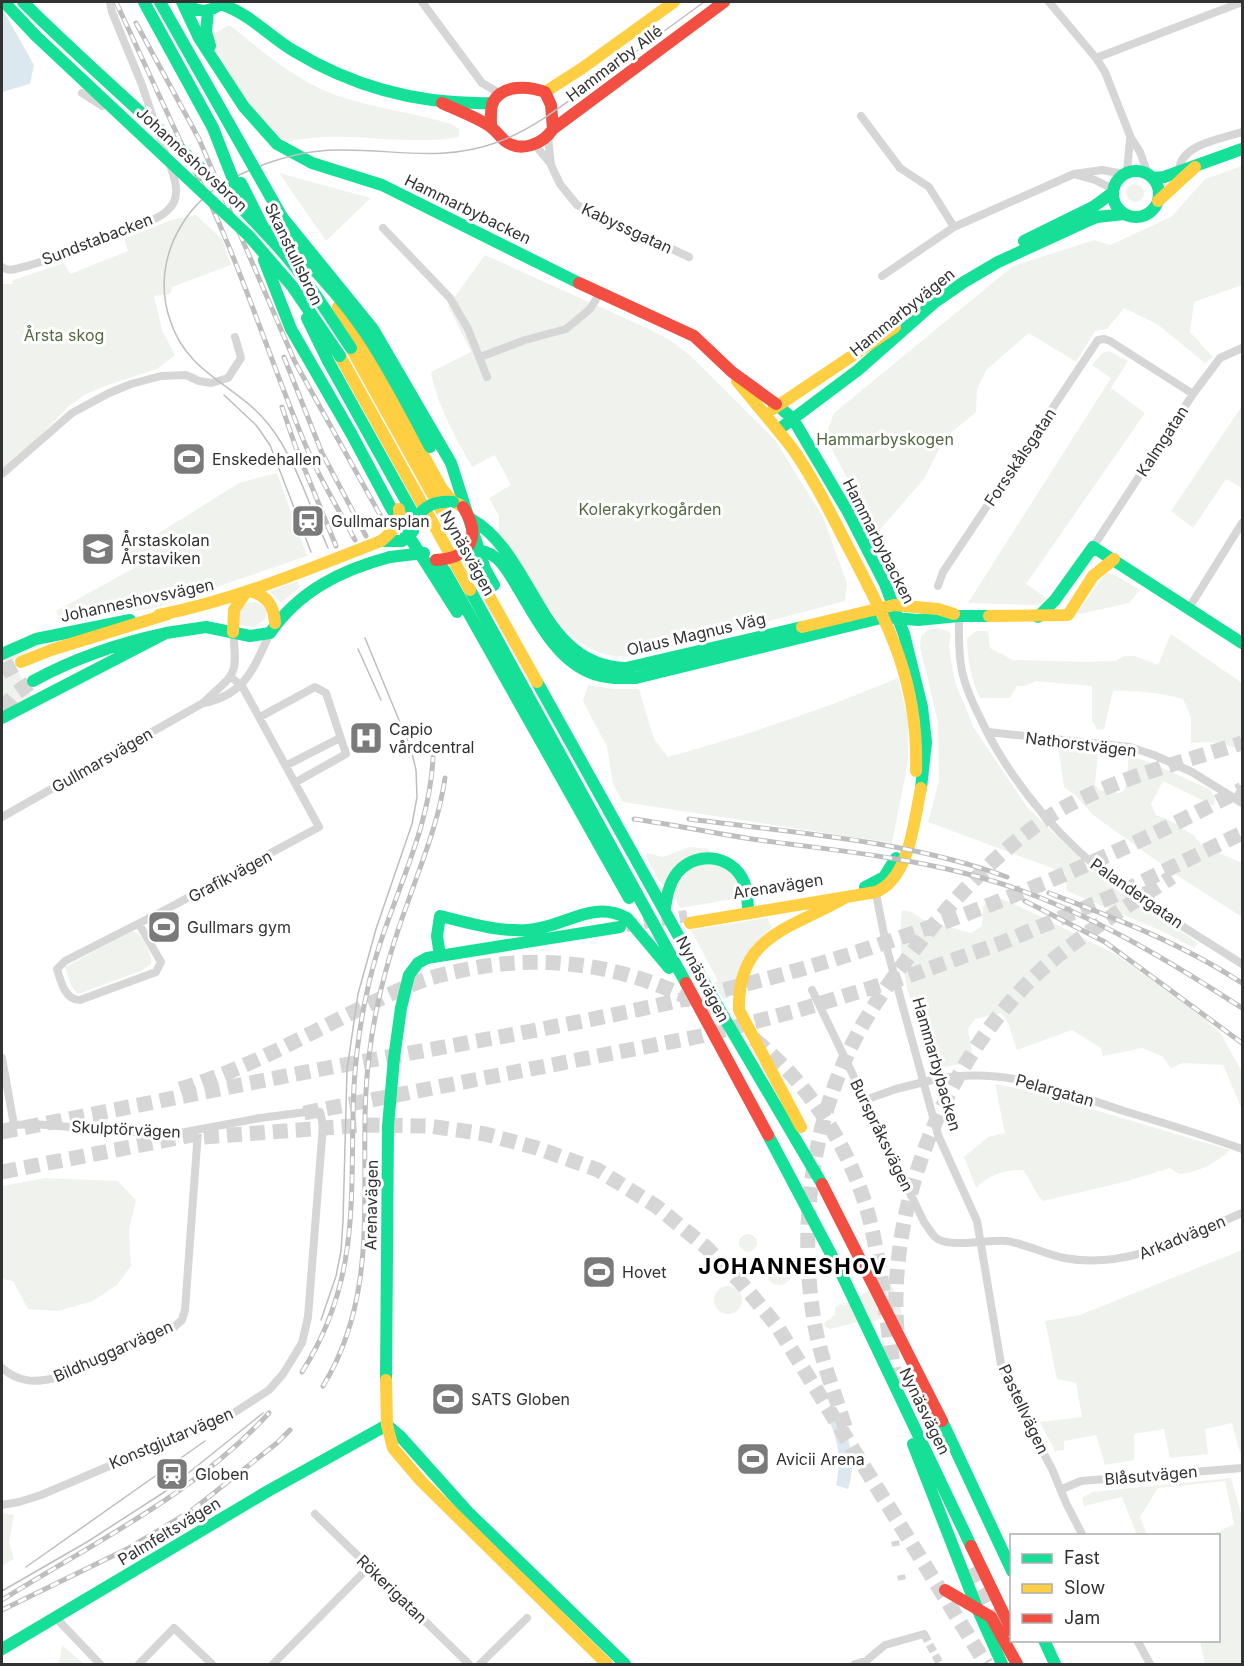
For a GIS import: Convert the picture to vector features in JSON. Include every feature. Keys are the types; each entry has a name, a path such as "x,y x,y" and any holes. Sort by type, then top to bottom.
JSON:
{"main road":[{"name":"Johanneshovsbron","path":"4,2 43,43 249,236 292,286 340,356"},
{"name":"Johanneshovsbron","path":"23,2 76,56 182,149 279,248 304,278 351,348"},
{"name":"Skanstullsbron","path":"144,2 213,129 328,361 411,510 413,526"},
{"name":"Skanstullsbron","path":"160,2 282,217 360,341 442,489 458,504"},
{"name":"Hammarby Allé","path":"238,2 249,17"},
{"name":"Hammarby Allé","path":"221,3 249,17 293,51 318,65 374,87 442,103 470,105 497,99 519,88 545,92 582,69 674,2"},
{"name":"Hammarby Allé","path":"442,103 491,126 506,142 524,147 535,145 724,2"},
{"path":"182,3 193,10 208,11 221,3"},
{"name":"Hammarbybacken","path":"182,3 192,25 244,107 265,132 291,153 337,172 382,185 600,293 694,336 732,372 793,418 848,512 894,605 913,665 922,707 926,742 924,770 910,843 902,865 891,883 886,888 875,888"},
{"name":"Hammarbybacken","path":"208,11 206,32 212,56"},
{"name":"Hammarby Allé","path":"545,92 551,105 550,133"},
{"path":"491,126 497,99"},
{"path":"213,129 291,329 391,508 510,703 544,745"},
{"path":"182,149 211,170 260,214 316,271 371,340 458,504 471,519 472,539 468,549 449,560 436,560"},
{"name":"Hammarbyvägen","path":"765,415 877,341 962,276 1005,251 1093,207 1113,191 1119,178 1125,173 1141,171 1150,176 1164,177 1242,149"},
{"path":"173,163 255,257 273,284 371,457 401,514 398,525 381,541"},
{"name":"Hammarbyvägen","path":"778,430 858,370 935,302 964,282 998,262 1097,217 1124,214 1144,215 1196,166"},
{"path":"1150,176 1158,189 1158,201"},
{"path":"1113,191 1116,205 1124,214"},
{"path":"282,217 374,329 451,463 485,569 515,625 540,688"},
{"name":"Nynäsvägen","path":"351,348 723,1014 828,1194 946,1429 1010,1569"},
{"name":"Nynäsvägen","path":"340,356 617,854 836,1265 1010,1629"},
{"name":"Hammarbybacken","path":"732,372 746,394 793,450 833,518 882,612 904,667 913,708 917,751 916,769 903,841 891,870 875,888"},
{"path":"458,504 440,501 428,504 420,511 413,526 417,543 424,553 436,560 445,570 660,955 708,1023"},
{"name":"Olaus Magnus Väg","path":"471,519 491,532 506,550 522,586 564,657 591,674 618,680 636,678 882,612 894,605 938,609 958,616"},
{"name":"Johanneshovsvägen","path":"2,654 36,639 168,614 246,591 381,541 402,541 413,526"},
{"path":"1038,617 1055,600 1093,547 1242,643"},
{"name":"Olaus Magnus Väg","path":"468,549 489,551 522,586"},
{"path":"33,681 91,653 124,642 166,633 206,627 250,636 273,628 288,608 318,586 359,566 390,557 424,553"},
{"name":"Olaus Magnus Väg","path":"882,612 918,620 958,616 1068,615 1097,570 1114,560"},
{"path":"233,632 232,613 246,591 258,592 268,599 275,612 273,628"},
{"path":"21,662 51,650 168,614"},
{"path":"2,718 166,633"},
{"path":"665,908 667,891 675,876 684,866 695,860 711,858 728,862 743,876 748,894 748,907"},
{"name":"Arenavägen","path":"875,888 846,897 689,919 748,907 875,888"},
{"path":"828,1194 810,1144 739,1011 738,998 744,968 753,952 770,937 846,897"},
{"path":"440,958 437,934 440,916 492,928 522,930 555,924 585,912 610,911 627,918 660,955"},
{"name":"Arenavägen","path":"608,1665 421,1481 393,1448 387,1425 385,1327 388,1126 400,1008 410,975 418,963 427,958 440,958 622,929"},
{"path":"887,1370 899,1408 977,1608 1002,1665"},
{"path":"387,1425 400,1436 468,1512 625,1665"},
{"name":"Palmfeltsvägen","path":"2,1649 268,1491 387,1425"},
{"path":"945,1590 991,1617 1017,1665"},
{"path":"1016,1642 1027,1665"},
{"path":"1044,1642 1055,1665"}],"street":[{"name":"Sundstabacken","path":"2,267 6,270 18,269 148,221 168,210 175,199 177,189 142,85 110,2"},
{"path":"422,2 497,99"},
{"path":"1049,2 1105,72 1131,138 1150,176"},
{"path":"1096,58 1227,4 1242,2"},
{"path":"82,93 120,117 137,122 153,119"},
{"path":"861,116 900,168 929,187 954,227"},
{"path":"1179,170 1182,158 1191,149 1242,132"},
{"name":"Kabyssgatan","path":"550,133 551,165"},
{"path":"882,276 954,227 1074,174 1102,170 1125,173 1131,138"},
{"name":"Kabyssgatan","path":"535,145 551,165 560,184 577,205 689,257"},
{"path":"1074,174 1095,180 1113,191"},
{"path":"383,228 450,298 468,329 487,377"},
{"path":"480,357 525,340 566,329 590,309 600,293"},
{"path":"2,474 72,413 109,393 161,376 186,375 199,381 212,383 228,378 241,358 235,337"},
{"name":"Forsskålsgatan","path":"938,586 943,572 1098,340 1110,341 1193,394"},
{"name":"Kalmgatan","path":"1093,547 1193,394 1220,358 1242,348"},
{"path":"1189,608 1242,523"},
{"name":"Palandergatan","path":"958,616 962,669 972,704 998,752 1023,789 1052,824 1115,881 1242,964"},
{"path":"242,686 273,628"},
{"path":"233,632 236,655 232,678 242,686 296,782 346,754 326,693 315,687 260,717"},
{"name":"Gullmarsvägen","path":"2,817 203,703 232,678"},
{"name":"Gullmarsvägen","path":"203,703 219,700 242,686"},
{"name":"Nathorstvägen","path":"987,732 1130,747 1192,772 1239,800 1242,789"},
{"path":"287,765 340,738"},
{"name":"Grafikvägen","path":"139,924 161,962 156,972 80,1000 67,994 57,969 59,966 319,827 296,782"},
{"name":"Hammarbybacken","path":"875,888 887,949 938,1135 977,1221 980,1241"},
{"name":"Burspråksvägen","path":"812,990 924,1222 935,1238 948,1243 980,1241"},
{"path":"2,1058 14,1125"},
{"name":"Pelargatan","path":"865,1100 896,1089 947,1077 988,1074 1032,1082 1242,1149"},
{"name":"Skulptörvägen","path":"2,1128 33,1124 132,1132 180,1133 260,1118 320,1112"},
{"name":"Konstgjutarvägen","path":"2,1505 41,1495 232,1414 268,1390 283,1374 302,1343 308,1317 323,1125 320,1112"},
{"name":"Bildhuggarvägen","path":"2,1368 18,1379 36,1382 55,1378 172,1328 182,1320 185,1310 198,1131"},
{"name":"Arkadvägen","path":"980,1241 1005,1241 1064,1258 1092,1260 1130,1257 1158,1249 1242,1212"},
{"name":"Pastellvägen","path":"980,1241 1001,1364 1023,1415 1061,1487 1066,1503 1082,1534"},
{"name":"Blåsutvägen","path":"1061,1487 1081,1481 1242,1468"},
{"name":"Rökerigatan","path":"315,1514 469,1665"},
{"path":"273,1665 369,1567"},
{"path":"56,1618 100,1665"},
{"path":"480,1665 527,1618"},
{"path":"139,1665 174,1628 212,1665"},
{"path":"855,1665 866,1661 885,1646 924,1634"},
{"path":"1138,1642 1150,1665"}],"green space":[{"path":"231,26 283,67 317,87 365,104 451,124 459,129 459,137 416,140 329,137 286,142 247,104 212,41 211,36"},
{"name":"Hammarbyskogen","path":"1242,166 1242,285 1194,302 1190,332 1213,357 1205,363 1157,324 1124,308 1107,329 1095,331 1076,362 1029,333 986,370 977,389 976,412 944,439 924,479 877,533 825,437 834,413 1013,266 1094,240 1110,245 1171,217 1205,179"},
{"path":"279,173 371,198 326,241"},
{"path":"1135,184 1141,187 1144,193 1141,199 1135,202 1129,199 1126,193 1129,187"},
{"name":"Årsta skog","path":"196,215 222,239 231,265 172,287 170,294 154,296 162,330 175,355 157,369 84,395 68,407 29,447 2,470 2,278 3,284 12,284 13,280 64,263 70,274 128,251 124,239 171,220"},
{"name":"Kolerakyrkogården","path":"485,255 649,329 670,340 691,356 775,440 823,517 847,583 845,601 642,655 605,654 591,649 572,636 549,609 499,531 499,516 489,498 511,485 495,455 472,467 443,410 431,372 471,352 448,306"},
{"path":"1109,351 1128,361 1111,388 1145,413 1026,584 1048,599 1037,605 968,603 1111,378 1092,365 1102,353"},
{"path":"1242,406 1242,488 1226,479 1193,528 1171,511"},
{"path":"277,473 307,556 155,608 60,621 56,611 138,566 130,551 239,483"},
{"path":"1106,573 1115,575 1140,590 1129,603 1077,613"},
{"path":"298,581 300,587 281,603 270,591"},
{"path":"257,602 267,611 265,619 254,627 240,625 237,619 241,609 246,604"},
{"path":"937,628 949,631 951,636 949,645 955,682 974,728 1027,807 1089,867 1115,888 1198,943 1194,948 1164,932 1067,891 1065,873 928,822 939,781 938,722 920,647 921,636 928,630"},
{"path":"976,631 988,631 990,648 1013,660 1086,662 1115,661 1125,656 1134,656 1158,665 1171,634 1242,683 1242,751 1217,743 1191,743 1191,717 1183,699 1166,695 1113,691 1104,729 1097,730 1092,720 1092,686 1036,681 1025,686 1017,686 1010,698 980,698 972,676 967,647 967,638"},
{"path":"40,645 12,661 33,698 2,713 2,660"},
{"path":"898,678 908,721 908,762 892,843 623,802 613,784 607,747 583,701 588,685 613,689 639,689 654,739 668,757 784,721"},
{"path":"1058,747 1098,752 1095,785 1099,790 1120,793 1125,790 1129,755 1211,790 1215,799 1214,806 1163,781 1151,804 1156,815 1173,822 1193,835 1202,845 1242,863 1242,917 1175,874 1093,815 1075,795 1064,787"},
{"path":"690,847 709,849 710,853 664,885 659,881 646,857 647,853 663,857"},
{"path":"704,863 725,867 737,880 739,898 680,908 674,890 688,871"},
{"path":"990,897 1002,899 1038,915 1115,954 1195,1010 1221,1034 1242,1072 1242,1109 1223,1065 1183,1063 1171,1068 1162,1056 1142,1048 1103,1056 1101,1048 1072,1030 1017,1050 1008,1023 1001,1013 975,1019 968,1029 974,1062 930,1069 904,970 900,930 902,910 912,912 924,920 971,933 982,926 983,907"},
{"path":"767,918 772,927 763,935 729,998 723,999 714,983 718,981 691,930"},
{"path":"132,931 138,933 145,944 151,956 151,964 141,971 78,994 71,986 65,967"},
{"path":"995,1084 1031,1091 1230,1150 1213,1163 1193,1172 1179,1174 1170,1168 1124,1182 1043,1201 1023,1170 997,1174 976,1188 964,1157 988,1137 1005,1133"},
{"path":"45,1178 118,1181 136,1200 129,1230 131,1266 117,1285 93,1301 58,1311 28,1309 13,1281 2,1279 2,1186"},
{"path":"744,1234 752,1234 757,1239 755,1250 744,1252 739,1247 739,1239"},
{"path":"1242,1250 1242,1453 1240,1453 1232,1423 1205,1429 1208,1454 1170,1458 1164,1429 1134,1434 1134,1460 1105,1465 1096,1435 1064,1441 1064,1450 1055,1451 1040,1422 1082,1417 1076,1383 1057,1379 1045,1321 1080,1315"},
{"path":"779,1261 788,1264 791,1273 788,1282 779,1285 770,1282 767,1273 770,1264"},
{"path":"886,1282 891,1283 901,1310 898,1317 893,1315 863,1324 858,1322 830,1329 824,1326 825,1322 835,1315 835,1308 839,1304 846,1305 856,1297"},
{"path":"728,1286 738,1290 742,1300 738,1310 728,1314 718,1310 714,1300 718,1290"},
{"path":"1231,1478 1242,1517 1242,1664 1205,1664 1200,1642 1220,1642 1220,1534 1213,1534 1234,1524 1225,1481 1158,1488 1140,1517 1147,1534 1137,1534 1122,1497 1084,1506 1082,1498 1092,1492"},
{"path":"2,1513 14,1515 9,1543 14,1559 2,1566"},
{"path":"62,1645 84,1664 57,1664"}],"shaded area":[{"path":"2,8 34,65 30,84 2,92"},
{"path":"840,1418 851,1453 852,1471 848,1489 836,1485 838,1452 829,1421"}],"tunnel":[{"path":"2,672 21,662"},
{"path":"2,709 16,693 33,681"},
{"path":"845,1427 815,1328 809,1281 809,1213 817,1147 826,1114 836,1082 865,1021 893,978 938,919 971,883 1028,832 1047,818 1088,795 1153,770 1242,743"},
{"path":"2,1132 327,1068 583,1021 773,977 888,942 992,904 1094,862 1242,789"},
{"path":"304,1113 701,1036 799,1010 900,979 1001,943 1113,896 1242,833"},
{"path":"897,1330 897,1280 903,1230 915,1179 932,1130 955,1083 982,1038 1014,998 1063,951 1172,877"},
{"path":"626,926 687,916"},
{"path":"180,1089 269,1054 418,982 454,972 502,964 536,962 603,969 667,988 727,1020"},
{"path":"754,1039 796,1080 815,1104 846,1155 858,1182 874,1239 896,1383"},
{"path":"204,1137 365,1125 429,1126 485,1134 537,1148 598,1170 656,1206 707,1248 744,1286 777,1326 986,1664"},
{"path":"2,1172 213,1131"},
{"path":"895,1541 896,1546"},
{"path":"968,1570 996,1623"},
{"path":"901,1575 902,1580"},
{"path":"924,1634 940,1664"}],"tram line":[{"path":"328,548 295,468 279,438 256,411 201,367 178,339 170,320 164,284 167,260 175,237 186,218 206,196 222,184 275,160 287,157 338,150 418,154 457,152 498,142 525,130 550,114 704,2"},
{"path":"224,395 256,425 270,445 311,552"},
{"path":"321,1320 336,1276 341,1251 347,1070 358,994 376,929 412,824 417,797 416,770 411,749 365,638"},
{"path":"358,649 381,700"},
{"path":"2,1591 87,1542 166,1491 263,1413"},
{"path":"26,1567 205,1441"}],"railway":[{"path":"116,2 222,231 308,451 355,540"},
{"path":"136,23 199,139 295,362 384,522"},
{"path":"284,357 322,453 366,536"},
{"path":"282,407 336,546"},
{"path":"302,1372 322,1337 344,1268 351,1198 355,1074 362,1015 374,962 424,817 433,757"},
{"path":"323,1386 342,1347 355,1307 362,1267 366,1099 375,1017 396,938 435,824 445,778"},
{"path":"634,819 743,838 908,861 996,882 1029,893 1093,921 1184,971 1242,1008"},
{"path":"689,819 890,846 969,864 1007,877"},
{"path":"1049,893 1124,922 1172,944 1242,983"},
{"path":"1025,901 1105,942 1242,1043"},
{"path":"2,1600 176,1493 240,1442 269,1413"},
{"path":"2,1610 129,1548 191,1511 277,1443 290,1430"}],"traffic: fast":[{"path":"4,2 36,36 249,236 292,286 340,356"},
{"path":"23,2 249,216 299,272 351,348"},
{"path":"144,2 213,128"},
{"path":"160,2 282,217"},
{"path":"182,2 202,11 212,9 222,2"},
{"path":"183,4 199,38 244,107 277,144 312,163 382,185 579,283"},
{"path":"221,4 241,13 285,45 317,64 365,84 390,92 441,101 493,103"},
{"path":"208,11 206,32 210,46"},
{"path":"213,128 245,210"},
{"path":"1153,178 1164,177 1242,149"},
{"path":"1136,171 1152,178 1159,194 1152,210 1136,217 1120,210 1113,194 1120,178 1136,171"},
{"path":"241,183 264,229"},
{"path":"1024,241 1093,207 1112,193"},
{"path":"778,430 858,370 935,302 964,282 998,262 1085,222 1097,217 1124,214"},
{"path":"282,217 373,329 451,463 485,569 494,585"},
{"path":"274,229 323,279 356,320 392,376 430,447"},
{"path":"264,260 291,329 351,433"},
{"path":"307,318 328,361"},
{"path":"328,361 411,510 413,530"},
{"path":"776,404 793,419 848,512 885,584 904,634 922,707 926,742 921,788"},
{"path":"351,433 391,508 457,612"},
{"path":"414,522 430,505 453,502"},
{"path":"471,519 492,536 510,557 555,629 574,649 597,662 626,668 802,627"},
{"path":"381,541 402,541 413,531"},
{"path":"1038,617 1055,600 1093,547 1242,643"},
{"path":"468,549 486,552 499,560 518,588"},
{"path":"390,557 424,553"},
{"path":"2,718 166,633 206,627 250,636 270,633 294,605 322,584 355,568 390,557"},
{"path":"436,560 445,571 629,898"},
{"path":"518,588 549,638 569,660 594,674 615,678 636,678 885,617 918,620 989,616"},
{"path":"470,590 686,983"},
{"path":"2,654 36,639 130,620"},
{"path":"33,681 98,652 166,633"},
{"path":"537,682 722,1014 822,1184"},
{"path":"665,908 672,881 677,873 686,865 706,858 726,863 742,877 748,907"},
{"path":"865,887 884,877 896,858"},
{"path":"440,956 437,936 440,916 495,928 528,930 554,925 589,913 601,912 614,913 627,918 669,968"},
{"path":"386,1380 388,1126 394,1058 401,1008 409,975 418,963 427,958 620,927"},
{"path":"768,1135 842,1275 971,1546"},
{"path":"942,1421 1010,1567"},
{"path":"387,1425 400,1436 468,1512 625,1664"},
{"path":"2,1649 268,1491 387,1425"},
{"path":"913,1444 977,1608 1002,1664"},
{"path":"1045,1642 1055,1664"}],"traffic: slow":[{"path":"545,92 674,2"},
{"path":"1158,201 1195,167"},
{"path":"338,307 360,341 442,489 453,502 460,505"},
{"path":"773,409 895,327"},
{"path":"351,348 537,682"},
{"path":"340,356 470,590"},
{"path":"737,381 792,448 807,470 875,599 898,652 906,679 916,738 916,771"},
{"path":"381,541 397,523 399,509"},
{"path":"159,615 244,592 381,541"},
{"path":"989,616 1068,615 1093,576 1114,559"},
{"path":"248,591 268,601 275,623"},
{"path":"233,632 234,610 246,592"},
{"path":"802,627 894,605 938,609 954,614"},
{"path":"21,662 51,650 168,614"},
{"path":"690,923 876,892 887,885 903,861 913,831 921,788"},
{"path":"801,1127 739,1010 741,985 747,965 758,949 772,937 846,897"},
{"path":"386,1380 387,1425 393,1448 421,1481 607,1664"}],"traffic: jam":[{"path":"442,103 493,128 511,145 525,146 538,143 553,129 724,2"},
{"path":"491,126 491,108 497,96 510,89 532,88 545,92 551,105 553,129"},
{"path":"579,283 694,336 732,372 776,404"},
{"path":"436,560 458,555 470,544 472,527 463,507"},
{"path":"686,983 768,1135"},
{"path":"822,1184 942,1421"},
{"path":"971,1546 1010,1627"},
{"path":"945,1590 991,1617 1017,1664"}],"place":[{"name":"Enskedehallen","path":"189,459"},
{"name":"Gullmarsplan","path":"308,521"},
{"name":"Årstaskolan Årstaviken","path":"98,549"},
{"name":"Capio vårdcentral","path":"366,738"},
{"name":"Gullmars gym","path":"164,927"},
{"name":"Hovet","path":"599,1272"},
{"name":"SATS Globen","path":"448,1399"},
{"name":"Avicii Arena","path":"753,1459"},
{"name":"Globen","path":"172,1474"}],"district":[{"name":"JOHANNESHOV","path":"793,1266"}]}
